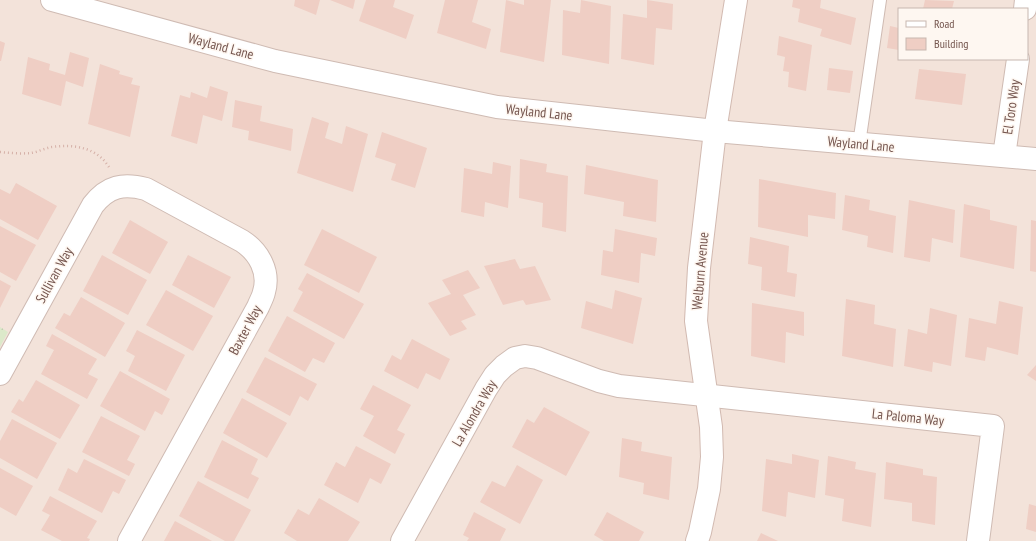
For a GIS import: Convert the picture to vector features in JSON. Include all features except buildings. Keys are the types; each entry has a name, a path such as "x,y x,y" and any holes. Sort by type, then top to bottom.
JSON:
{"street":[{"name":"Wayland Lane","path":"52,0 274,61 497,107 715,131 1036,159"},
{"name":"Welburn Avenue","path":"697,541 709,489 712,457 707,396 702,373 696,321 699,268 715,131 736,0"},
{"name":"El Toro Way","path":"1004,156 1018,60"},
{"name":"Sullivan Way","path":"0,374 93,205 107,192 116,179"},
{"name":"Baxter Way","path":"116,179 146,189 242,241 255,251 262,261 266,278 264,292 258,306 129,541"},
{"name":"La Alondra Way","path":"402,541 486,389 495,375 515,358 525,356 537,358 599,381 619,386 707,396"},
{"name":"La Paloma Way","path":"707,396 993,426 978,541"}],"lane":[{"path":"860,144 880,0"}],"path":[{"path":"0,152 30,153 50,147 81,147 91,150 107,163 116,179"}],"shaded area":[{"path":"0,0 1036,0 1036,541 0,541"}],"green space":[{"path":"0,327 8,332 0,347"}]}
